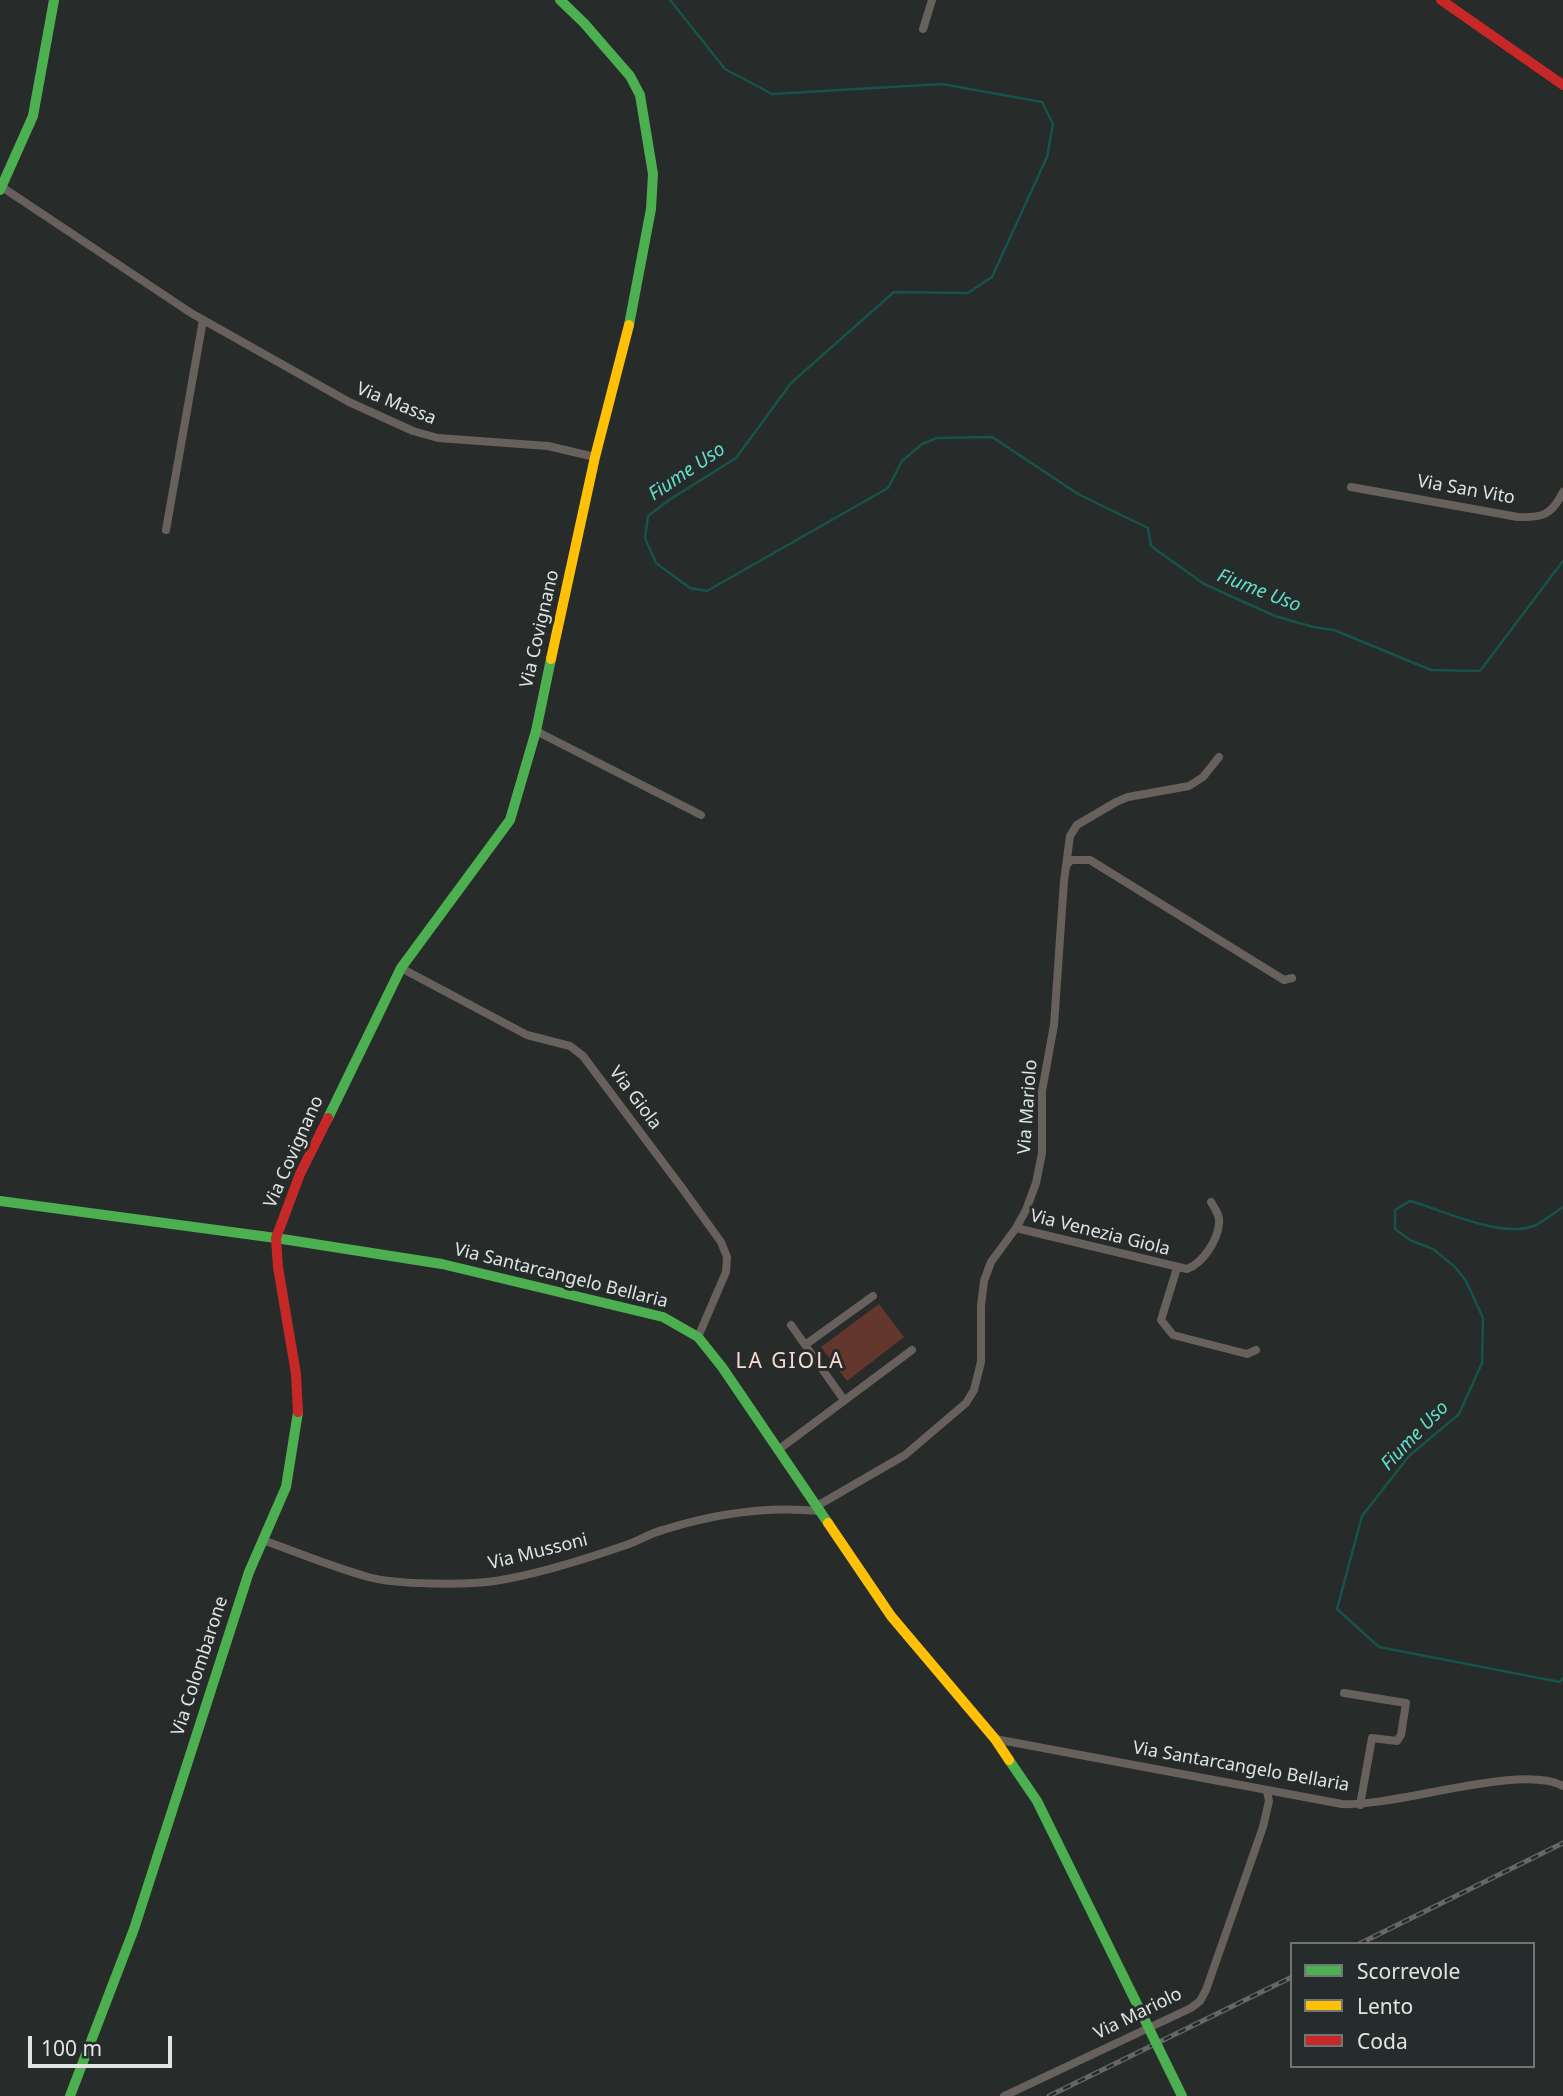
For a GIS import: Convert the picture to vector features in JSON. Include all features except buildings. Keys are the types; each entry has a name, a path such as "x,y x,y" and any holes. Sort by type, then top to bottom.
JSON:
{"street":[{"path":"1,189 33,116 54,0"},
{"name":"Via Covignano","path":"276,1238 300,1174 401,968 510,820 536,732 595,457 633,310 651,209 653,174 640,95 629,76 584,23 560,0"},
{"path":"923,29 932,0"},
{"path":"1441,0 1563,85"},
{"name":"Via Massa","path":"1,189 204,320 349,402 413,431 438,438 565,448 595,457"},
{"path":"166,530 204,320"},
{"name":"Via San Vito","path":"1351,487 1518,517 1537,518 1557,506 1563,492"},
{"path":"536,732 701,815"},
{"name":"Via Mariolo","path":"819,1509 905,1455 966,1403 979,1376 984,1282 991,1262 1016,1228 1035,1183 1042,1153 1042,1091 1054,1025 1066,850 1070,836 1077,825 1116,802 1128,797 1189,786 1203,777 1219,757"},
{"path":"1066,866 1071,860 1090,860 1284,979 1292,978"},
{"name":"Via Giola","path":"401,968 527,1035 570,1046 583,1056 721,1242 727,1256 726,1272 698,1337"},
{"name":"Via Santarcangelo Bellaria","path":"0,1200 442,1264 663,1317 698,1337 722,1367 891,1616 995,1739 1037,1801 1182,2096"},
{"name":"Via Venezia Giola","path":"1016,1228 1187,1269 1196,1266 1207,1252 1219,1224 1219,1214 1211,1202"},
{"name":"Via Colombarone","path":"70,2096 134,1929 237,1608 286,1487 298,1411 296,1374 278,1267 276,1238"},
{"name":"Via Venezia Giola","path":"1177,1268 1161,1320 1164,1326 1173,1335 1247,1354 1256,1350"},
{"path":"805,1345 873,1296"},
{"path":"791,1325 844,1400"},
{"path":"778,1450 912,1350"},
{"name":"Via Mussoni","path":"263,1540 383,1581 491,1581 590,1557 660,1531 705,1518 819,1509"},
{"path":"1344,1693 1406,1703 1401,1735 1397,1741 1373,1738 1360,1805"},
{"name":"Via Santarcangelo Bellaria","path":"995,1739 1342,1804 1360,1805 1509,1780 1555,1782 1563,1786"},
{"name":"Via Mariolo","path":"1004,2096 1191,2008 1200,2001 1264,1827 1269,1801 1267,1791"}],"shaded area":[{"path":"879,1304 904,1337 847,1381 821,1347"}],"waterway":[{"name":"Fiume Uso","path":"670,0 725,69 772,94 942,84 1042,102 1053,124 1047,157 992,277 968,293 894,292 791,383 736,458 648,516 645,538 656,563 690,588 707,591 888,488 902,461 922,444 937,438 992,437 1078,494 1148,528 1151,546 1204,584 1275,616 1334,630 1431,670 1480,671 1563,561"},
{"name":"Fiume Uso","path":"1563,1207 1536,1225 1522,1229 1507,1229 1473,1222 1410,1201 1395,1210 1395,1229 1410,1240 1433,1249 1455,1267 1466,1281 1483,1318 1482,1363 1459,1414 1409,1456 1362,1516 1337,1609 1379,1647 1560,1682 1563,1678"}],"railway":[{"path":"1363,1942 1563,1843"},
{"path":"1049,2096 1290,1978"}],"traffic: fast":[{"path":"0,190 33,116 54,0"},
{"path":"560,0 630,76 640,95 653,174 651,209 629,325"},
{"path":"328,1118 401,968 510,820 536,731 551,659"},
{"path":"0,1201 276,1238 442,1264 663,1317 698,1337 722,1367 828,1523"},
{"path":"70,2096 134,1929 249,1572 286,1487 298,1412"},
{"path":"1009,1760 1037,1801 1135,2000"},
{"path":"1135,2000 1182,2096"}],"traffic: slow":[{"path":"551,659 595,457 629,325"},
{"path":"828,1523 891,1616 995,1739 1009,1760"}],"traffic: jam":[{"path":"1441,0 1563,85"},
{"path":"298,1412 296,1374 278,1267 276,1238 300,1174 328,1118"}],"district":[{"name":"LA GIOLA","path":"790,1362"}]}
